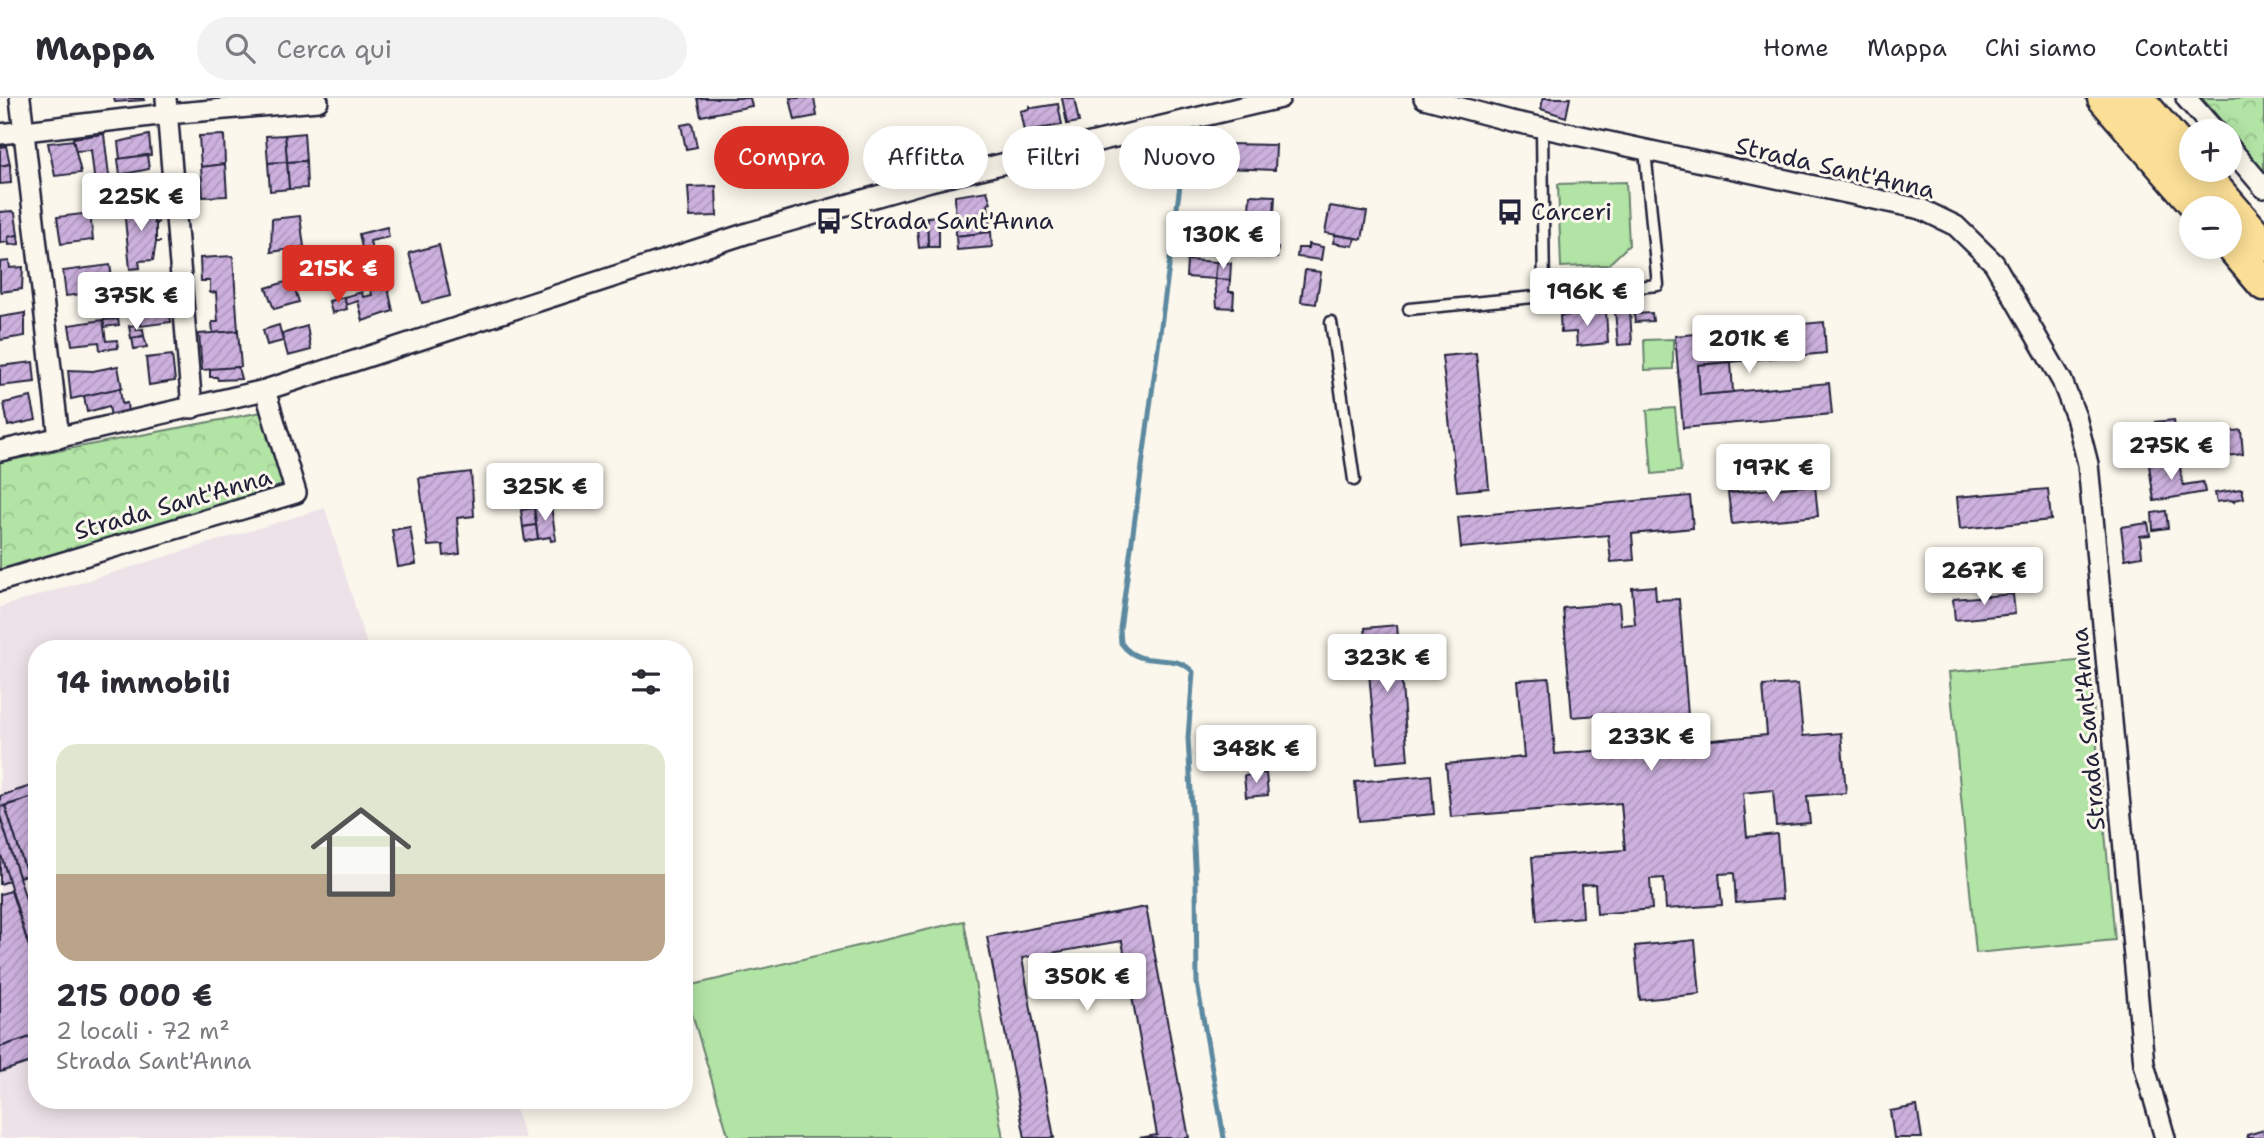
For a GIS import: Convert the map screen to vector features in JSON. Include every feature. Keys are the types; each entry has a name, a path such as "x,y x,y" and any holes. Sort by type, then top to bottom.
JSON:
{"highway":[{"path":"2104,98 2189,196"},
{"path":"2137,98 2179,146"},
{"path":"2209,182 2264,245"},
{"path":"2242,258 2264,284"}],"street":[{"path":"20,98 59,438"},
{"path":"0,451 265,390 774,225 930,181 1280,98"},
{"name":"Strada Sant'Anna","path":"1424,98 1542,128 1921,209 1956,226 1994,263 2062,381 2077,417 2088,464 2144,1064 2165,1138"},
{"path":"2186,98 2204,119"},
{"path":"0,134 167,106 317,101"},
{"path":"167,106 192,408"},
{"path":"2242,162 2264,188"},
{"name":"Strada Sant'Anna","path":"0,581 296,493 265,390"}],"lane":[{"path":"1542,128 1544,296"},
{"path":"1409,309 1658,285 1645,150"},
{"path":"1331,322 1354,480"}],"shaded area":[{"path":"325,508 365,640 28,640 28,1109 516,1109 525,1138 0,1138 0,607"}],"green space":[{"path":"2202,98 2264,98 2264,171 2242,145 2242,119 2220,119"},
{"path":"1626,182 1629,245 1608,265 1561,267 1558,184"},
{"path":"1673,339 1673,369 1645,370 1644,340"},
{"path":"1675,408 1681,471 1652,474 1647,410"},
{"path":"262,412 292,499 0,586 0,462"},
{"path":"2089,660 2115,940 1976,953 1949,672"},
{"path":"964,921 1003,1138 729,1138 693,1017 693,985"}],"building":[{"path":"114,98 143,98 144,100 115,102"},
{"path":"697,98 750,98 752,106 701,116"},
{"path":"790,98 814,98 817,116 795,120"},
{"path":"1062,98 1074,98 1079,122 1067,124"},
{"path":"1543,98 1570,98 1566,117 1541,109"},
{"path":"1058,104 1062,125 1023,126 1020,111 1029,109 1029,106 1033,108"},
{"path":"692,123 697,147 686,149 681,125"},
{"path":"304,133 306,161 287,162 285,135"},
{"path":"104,134 110,184 95,185 91,150 75,151 73,138"},
{"path":"149,135 151,155 120,159 118,142"},
{"path":"224,135 225,164 201,167 199,136"},
{"path":"285,135 287,162 268,163 266,136"},
{"path":"73,140 81,173 55,176 48,143"},
{"path":"1240,144 1276,145 1275,170 1240,169"},
{"path":"6,146 10,164 0,166 0,147"},
{"path":"147,155 149,169 120,175 118,159"},
{"path":"306,161 307,188 289,189 287,162"},
{"path":"287,162 289,189 270,191 268,163"},
{"path":"10,164 11,183 0,184 0,166"},
{"path":"225,164 227,196 203,197 201,167"},
{"path":"714,186 717,216 690,217 688,187"},
{"path":"987,191 991,203 988,204 991,232 956,236 955,196"},
{"path":"1250,195 1275,196 1274,213 1249,212"},
{"path":"136,202 157,203 154,204 154,223 159,222 156,223 153,260 139,261 140,268 130,269 124,209 137,208"},
{"path":"1330,206 1367,212 1362,239 1325,233"},
{"path":"0,212 15,213 18,235 8,237 8,242 0,243"},
{"path":"1249,212 1274,213 1271,248 1246,247"},
{"path":"90,213 93,240 61,244 57,217"},
{"path":"300,216 304,247 271,252 272,219"},
{"path":"939,216 939,247 928,247 927,217"},
{"path":"927,217 928,247 919,248 916,218"},
{"path":"387,227 389,237 370,241 372,251 363,253 359,234"},
{"path":"991,232 992,247 957,250 956,236"},
{"path":"18,235 19,244 9,245 8,237"},
{"path":"1335,235 1355,238 1353,246 1333,243"},
{"path":"1308,244 1323,247 1321,260 1297,257 1298,248 1308,248"},
{"path":"439,245 450,296 422,303 409,253"},
{"path":"1246,247 1278,248 1277,258 1246,256"},
{"path":"233,256 238,331 213,333 212,322 218,322 216,292 210,293 210,281 201,281 200,258"},
{"path":"382,260 393,311 363,321 358,301 346,305 344,297 362,292 363,297 372,295 365,263"},
{"path":"1187,260 1217,262 1215,279 1186,277"},
{"path":"9,261 10,268 23,267 22,289 0,292 0,262"},
{"path":"1217,262 1231,263 1230,280 1215,279"},
{"path":"110,265 114,290 66,296 63,271"},
{"path":"314,266 317,275 302,279 300,269"},
{"path":"1305,270 1321,272 1316,304 1301,302"},
{"path":"1215,279 1230,280 1229,292 1234,292 1233,308 1217,307"},
{"path":"292,280 299,302 274,309 266,288"},
{"path":"167,296 171,322 141,326 137,300"},
{"path":"344,297 347,309 332,313 329,301"},
{"path":"1630,310 1632,344 1618,345 1615,311"},
{"path":"1606,312 1608,343 1577,346 1576,332 1561,333 1560,316"},
{"path":"25,313 25,336 0,340 0,317"},
{"path":"1652,313 1653,321 1635,322 1634,314"},
{"path":"118,319 119,325 104,327 103,320"},
{"path":"103,320 106,341 117,340 118,348 100,350 99,342 72,345 69,325"},
{"path":"1824,322 1826,353 1698,365 1700,395 1829,383 1832,414 1683,428 1675,336"},
{"path":"136,325 137,330 143,329 144,336 131,338 129,326"},
{"path":"279,325 283,341 267,345 263,330"},
{"path":"307,326 311,350 288,356 282,334"},
{"path":"238,331 241,367 202,370 199,334"},
{"path":"144,336 147,347 134,349 132,338"},
{"path":"1476,353 1489,488 1457,491 1442,356"},
{"path":"172,355 175,381 149,385 146,358"},
{"path":"33,362 35,382 0,386 0,366"},
{"path":"1731,362 1733,392 1700,395 1698,365"},
{"path":"118,366 122,388 71,399 68,370 93,371"},
{"path":"238,367 241,379 218,380 217,377 210,377 210,369"},
{"path":"120,388 122,404 127,403 128,413 111,417 109,406 87,412 84,396"},
{"path":"31,397 36,420 8,426 4,403"},
{"path":"2174,420 2176,438 2158,440 2155,422"},
{"path":"2241,430 2243,454 2190,460 2186,437"},
{"path":"2179,461 2183,485 2203,482 2205,492 2154,501 2149,465"},
{"path":"535,464 539,491 502,496 498,468"},
{"path":"471,472 474,516 457,518 460,554 444,556 443,545 428,546 419,478"},
{"path":"1815,485 1818,516 1732,524 1728,493"},
{"path":"2048,489 2051,520 1960,529 1957,497"},
{"path":"2242,489 2244,498 2234,502 2217,502 2215,493"},
{"path":"1690,496 1693,528 1632,534 1634,560 1611,562 1608,535 1461,548 1458,517"},
{"path":"551,506 556,540 551,541 550,537 538,539 534,508"},
{"path":"534,508 536,525 523,527 521,510"},
{"path":"2166,511 2168,528 2153,530 2152,513"},
{"path":"2148,523 2150,535 2140,536 2142,556 2125,559 2121,527"},
{"path":"536,525 538,539 525,541 523,527"},
{"path":"410,527 416,564 398,567 392,530"},
{"path":"1655,586 1656,600 1679,599 1690,742 1767,735 1763,686 1798,684 1803,736 1841,733 1846,793 1807,796 1810,823 1776,826 1773,790 1743,793 1747,837 1777,834 1782,899 1736,903 1734,873 1719,874 1722,905 1666,909 1664,878 1650,879 1652,909 1597,914 1595,884 1581,885 1583,917 1537,921 1532,857 1625,850 1621,803 1451,817 1446,764 1524,757 1517,680 1549,678 1555,754 1617,749 1614,714 1572,717 1563,608 1619,603 1621,625 1635,624 1632,588"},
{"path":"2013,594 2015,614 1955,620 1953,599"},
{"path":"1397,625 1408,760 1377,763 1365,628"},
{"path":"1266,773 1268,795 1246,797 1244,776"},
{"path":"1431,775 1434,814 1359,821 1355,782"},
{"path":"28,787 28,799 0,807 0,796"},
{"path":"28,799 28,875 27,875 5,806"},
{"path":"5,806 27,875 19,877 0,816 0,807"},
{"path":"0,816 28,906 28,943 0,852"},
{"path":"0,852 9,881 0,884"},
{"path":"11,891 28,944 28,1038 0,1047 0,894"},
{"path":"1146,907 1189,1138 1139,1138 1157,1135 1122,941 1022,958 1054,1138 1025,1138 987,937"},
{"path":"1695,940 1700,994 1640,1000 1635,946"},
{"path":"28,1038 28,1063 0,1072 0,1047"},
{"path":"1917,1106 1922,1138 1894,1138 1890,1111"},
{"path":"2264,1130 2264,1138 2248,1138 2247,1135"}],"waterway":[{"path":"1179,189 1120,629 1121,643 1129,652 1147,659 1176,662 1193,672 1188,738 1196,883 1197,983 1224,1138"}],"place":[{"name":"Carceri","path":"1510,212"},
{"name":"Strada Sant'Anna","path":"829,221"}]}
